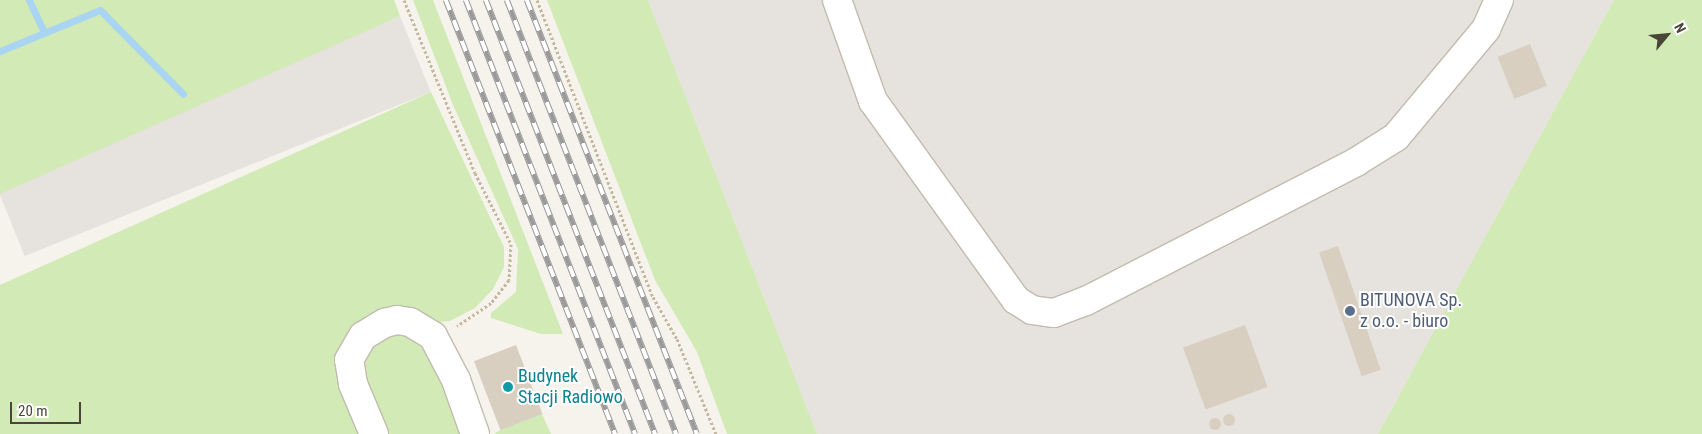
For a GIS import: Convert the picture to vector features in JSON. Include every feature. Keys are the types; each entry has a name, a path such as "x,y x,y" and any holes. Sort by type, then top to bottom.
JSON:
{"lane":[{"path":"837,0 873,101 1016,300 1032,310 1054,313 1121,283 1396,137 1486,30 1499,0"},
{"path":"374,434 349,372 354,347 374,328 398,320 417,324 433,336 456,380 475,434"}],"path":[{"path":"404,0 475,173 511,244 509,280 491,303 467,320 433,336"},
{"path":"538,0 653,297 677,339 716,434"}],"shaded area":[{"path":"648,0 1614,0 1378,434 817,434"},
{"path":"400,16 431,92 25,256 0,195 0,178"}],"green space":[{"path":"0,0 394,0 400,16 0,194"},
{"path":"413,0 433,0 563,334 541,334 491,318 491,313 516,292 518,249 453,105"},
{"path":"547,0 648,0 817,434 727,434 697,352 655,280"},
{"path":"1614,0 1702,0 1702,434 1378,434"},
{"path":"431,92 504,247 504,267 493,289 475,308 450,321 360,329 366,434 0,434 0,285"},
{"path":"397,330 429,346 467,434 384,434 367,394 363,361 371,346"},
{"path":"542,414 551,434 494,434 500,430"}],"building":[{"path":"1530,44 1547,86 1514,99 1498,57"},
{"name":"BITUNOVA Sp. z o.o. - biuro","path":"1338,246 1381,370 1362,376 1319,253"},
{"path":"1245,325 1268,387 1206,410 1183,348"},
{"name":"Budynek Stacji Radiowo","path":"516,345 543,414 501,430 474,361"},
{"path":"1229,414 1235,420 1229,426 1223,420"},
{"path":"1213,418 1217,418 1221,424 1217,430 1213,430 1209,426 1209,422"}],"waterway":[{"path":"29,0 44,32"},
{"path":"0,51 100,10 183,94"}],"railway":[{"path":"446,0 615,434"},
{"path":"466,0 635,434"},
{"path":"486,0 655,434"},
{"path":"507,0 676,434"},
{"path":"527,0 697,434"}],"place":[{"name":"BITUNOVA Sp. z o.o. - biuro","path":"1350,311"},
{"name":"Budynek Stacji Radiowo","path":"508,387"}]}
